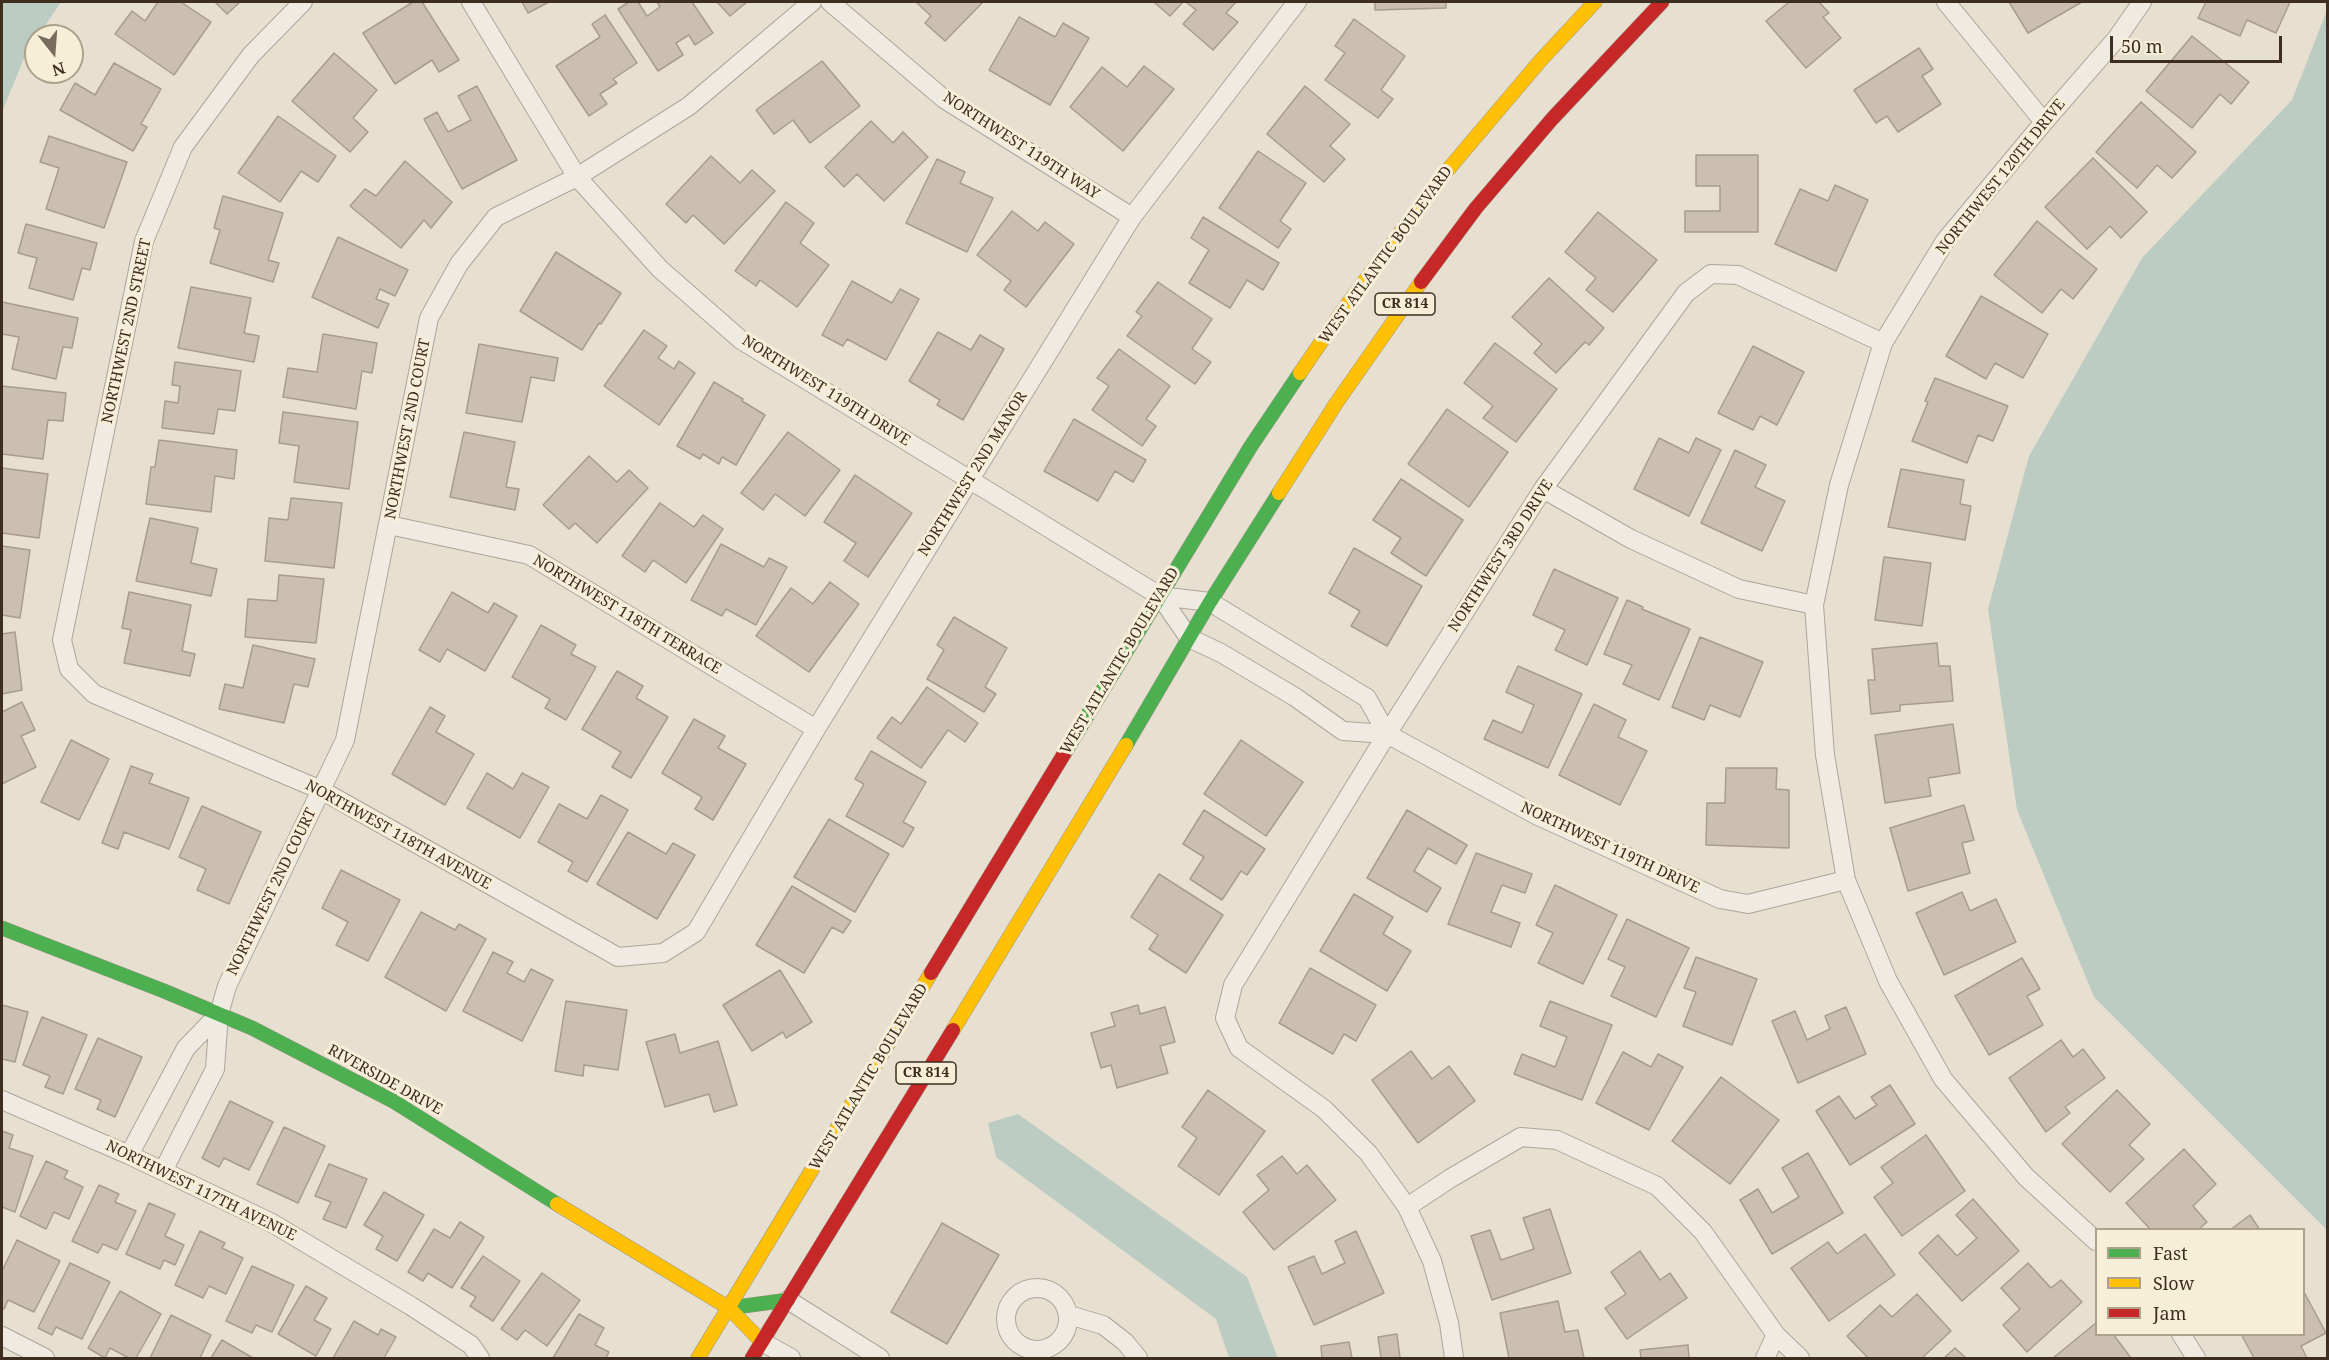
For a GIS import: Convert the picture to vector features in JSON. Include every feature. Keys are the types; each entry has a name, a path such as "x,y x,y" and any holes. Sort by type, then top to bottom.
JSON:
{"main road":[{"name":"WEST ATLANTIC BOULEVARD","path":"698,1359 1251,446 1341,313 1440,179 1541,60 1595,2"},
{"name":"CR 814","path":"752,1359 1091,804 1210,602 1337,402 1395,317 1476,208 1552,119 1662,2"},
{"name":"RIVERSIDE DRIVE","path":"2,928 252,1028 393,1101 508,1174 729,1308 762,1342"},
{"path":"729,1308 788,1300"}],"street":[{"name":"NORTHWEST 2ND STREET","path":"69,669 62,640 144,242 183,147 251,55 303,2"},
{"name":"NORTHWEST 119TH DRIVE","path":"471,2 577,177 660,269 741,340 1160,596 1189,638 1221,653 1295,697 1343,731 1387,734 1538,816 1720,899 1748,904 1846,880"},
{"name":"NORTHWEST 2ND COURT","path":"163,1171 215,1069 219,1014 227,986 345,740 429,318 459,264 496,217 577,177 689,106 812,2"},
{"name":"NORTHWEST 119TH WAY","path":"830,2 944,99 1132,217"},
{"name":"NORTHWEST 2ND MANOR","path":"663,953 696,932 816,729 1132,217 1297,2"},
{"path":"1946,2 2044,122"},
{"name":"NORTHWEST 120TH DRIVE","path":"2095,1238 2026,1178 1943,1079 1888,981 1846,880 1825,755 1814,605 1839,485 1883,343 1945,241 2117,38 2142,2"},
{"name":"NORTHWEST 3RD DRIVE","path":"1407,1207 1369,1154 1324,1108 1239,1048 1225,1017 1233,985 1387,734 1543,489 1686,293 1711,274 1738,276 1883,343"},
{"path":"1543,489 1631,539 1739,589 1814,605"},
{"name":"NORTHWEST 118TH TERRACE","path":"389,525 528,555 816,729"},
{"name":"NORTHWEST 119TH DRIVE","path":"1160,596 1210,602 1367,698 1387,734"},
{"name":"NORTHWEST 118TH AVENUE","path":"69,669 94,694 321,790 618,957 663,953"},
{"name":"NORTHWEST 2ND COURT","path":"129,1155 186,1048 219,1014"},
{"name":"NORTHWEST 117TH AVENUE","path":"2,1100 129,1155 272,1223 471,1345 480,1359"},
{"path":"1454,1359 1449,1323 1432,1261 1407,1207 1521,1137 1557,1140 1657,1186 1703,1232 1776,1335 1800,1359"},
{"path":"788,1300 880,1359"},
{"path":"1069,1315 1103,1325 1125,1342 1138,1359"},
{"path":"1765,1359 1776,1335"},
{"path":"2,1336 45,1359"},
{"path":"2182,1336 2196,1359"},
{"path":"762,1342 791,1359"}],"shaded area":[{"path":"2,2 61,2 46,24 24,24 24,58 2,112"},
{"path":"2327,10 2327,1230 2094,997 2017,810 1988,609 2029,456 2142,258 2292,100"},
{"path":"1018,1114 1247,1277 1278,1358 1229,1358 1216,1319 996,1157 988,1123"}],"building":[{"path":"158,2 181,2 211,22 174,75 115,34 132,11 145,21"},
{"path":"215,2 240,2 227,14"},
{"path":"413,2 422,2 459,60 439,72 432,60 395,84 363,33"},
{"path":"522,2 549,2 528,13"},
{"path":"629,2 638,2 647,16 660,7 657,2 692,2 713,33 695,45 689,35 676,43 683,55 658,71 618,9"},
{"path":"717,2 747,2 730,16"},
{"path":"916,2 983,2 945,41 925,23 931,16"},
{"path":"1154,2 1183,2 1170,16"},
{"path":"1186,2 1236,2 1226,13 1238,22 1213,50 1183,24 1196,10"},
{"path":"1375,2 1446,2 1446,8 1375,10"},
{"path":"1789,2 1819,2 1829,13 1823,17 1841,38 1806,68 1766,21"},
{"path":"2009,2 2082,2 2028,33"},
{"path":"2206,2 2290,2 2276,33 2247,20 2240,36 2198,18"},
{"path":"605,15 637,63 613,79 617,83 600,94 607,104 589,116 556,66 600,37 592,24"},
{"path":"1019,17 1055,37 1063,23 1089,38 1050,105 989,70"},
{"path":"1354,19 1405,56 1381,90 1393,99 1378,118 1325,80 1345,53 1335,46"},
{"path":"2192,36 2249,82 2231,104 2220,94 2192,128 2146,91"},
{"path":"1919,48 1933,69 1922,76 1941,104 1898,132 1887,116 1876,123 1854,90"},
{"path":"334,53 377,90 353,118 368,132 350,152 292,101"},
{"path":"822,61 860,106 810,143 793,120 774,134 756,110"},
{"path":"114,63 161,89 141,124 147,127 133,151 60,110 74,84 95,95"},
{"path":"1144,66 1174,89 1123,151 1070,107 1102,67 1127,87"},
{"path":"477,86 517,160 462,189 424,119 437,112 448,132 471,120 458,96"},
{"path":"1305,86 1350,124 1330,146 1345,159 1324,182 1267,134"},
{"path":"2141,102 2196,152 2172,178 2157,165 2137,188 2096,152"},
{"path":"278,116 336,156 318,182 301,171 280,202 238,173"},
{"path":"871,121 893,143 903,132 928,157 884,201 857,174 844,187 825,167"},
{"path":"49,136 127,162 104,228 46,209 59,168 40,162"},
{"path":"1258,151 1306,183 1280,221 1291,229 1278,248 1219,208"},
{"path":"1696,155 1758,155 1758,232 1685,232 1685,211 1720,211 1720,186 1696,186"},
{"path":"711,156 740,183 752,170 775,191 724,244 693,215 686,223 666,204"},
{"path":"2093,158 2147,212 2121,238 2110,226 2087,249 2045,207"},
{"path":"937,159 965,172 960,183 993,198 967,252 906,223"},
{"path":"405,161 452,202 431,228 424,220 401,248 350,206 365,189 376,196"},
{"path":"1835,185 1868,200 1836,271 1775,244 1800,189 1828,201"},
{"path":"223,196 283,213 268,260 279,263 273,282 210,263 220,230 214,228"},
{"path":"786,202 814,223 800,243 829,265 797,307 760,280 756,286 735,271"},
{"path":"1012,211 1038,231 1045,222 1074,244 1026,307 1004,290 1011,281 977,255"},
{"path":"1598,212 1657,260 1613,312 1586,290 1596,278 1565,252"},
{"path":"1203,217 1279,263 1263,290 1247,280 1230,308 1189,283 1209,250 1191,238"},
{"path":"2037,221 2097,269 2073,299 2061,289 2042,313 1994,275"},
{"path":"26,224 97,243 90,270 82,268 73,300 29,288 37,258 18,253"},
{"path":"338,237 408,270 395,296 380,289 376,299 389,304 378,328 312,297"},
{"path":"556,252 621,293 582,350 520,311"},
{"path":"1549,278 1604,328 1589,345 1585,342 1556,373 1534,353 1542,344 1512,317"},
{"path":"852,281 892,303 900,289 919,299 886,360 847,339 843,346 822,335"},
{"path":"1158,282 1212,319 1192,349 1211,362 1195,384 1127,336 1142,316 1136,312"},
{"path":"191,287 251,298 244,333 259,336 254,362 178,348"},
{"path":"1981,296 2048,334 2023,378 1995,363 1986,379 1946,356"},
{"path":"2,302 78,318 72,348 63,347 56,379 12,369 19,337 2,334"},
{"path":"644,330 667,346 658,358 674,369 679,361 695,373 659,425 604,386"},
{"path":"938,332 971,350 980,335 1004,349 963,420 937,405 940,400 909,381"},
{"path":"323,334 377,343 372,373 362,371 356,409 283,397 288,368 317,372"},
{"path":"1495,343 1557,389 1516,442 1483,418 1493,406 1464,383"},
{"path":"479,344 558,358 554,381 531,377 522,422 466,413"},
{"path":"1753,346 1804,372 1777,425 1760,416 1753,430 1718,413"},
{"path":"1119,349 1170,386 1146,419 1156,426 1142,446 1092,410 1109,386 1097,378"},
{"path":"175,362 241,371 235,411 218,409 214,434 162,428 165,401 178,403 180,386 172,385"},
{"path":"1935,378 2008,406 1993,441 1978,435 1967,463 1912,441"},
{"path":"714,382 765,415 736,465 722,457 719,464 703,454 700,459 677,446"},
{"path":"2,386 66,393 63,421 48,420 43,459 2,454"},
{"path":"1447,409 1508,452 1469,507 1408,464"},
{"path":"283,412 358,422 349,489 294,482 299,446 279,443"},
{"path":"1074,419 1146,460 1133,482 1115,471 1098,501 1044,471"},
{"path":"464,432 515,442 506,487 519,489 515,510 450,497"},
{"path":"788,432 840,470 805,516 775,494 763,510 741,493"},
{"path":"1659,438 1689,453 1696,438 1721,450 1689,516 1634,489"},
{"path":"159,440 237,450 234,479 215,476 211,512 146,504 151,467 155,467"},
{"path":"1735,450 1766,465 1755,487 1785,501 1762,551 1701,523"},
{"path":"589,456 617,482 629,470 648,488 597,543 575,523 569,529 543,505"},
{"path":"2,468 48,474 39,538 2,533"},
{"path":"1901,469 1964,480 1960,504 1971,506 1965,540 1888,527"},
{"path":"855,475 912,513 868,577 844,561 856,543 824,522"},
{"path":"1401,479 1463,520 1426,576 1391,553 1401,538 1373,520"},
{"path":"291,498 342,503 334,568 265,561 269,518 288,520"},
{"path":"660,503 694,527 703,515 723,529 686,583 653,560 645,572 622,556"},
{"path":"150,518 198,528 191,563 217,569 211,596 136,581"},
{"path":"721,544 764,567 769,558 787,567 756,625 726,609 722,616 691,600"},
{"path":"2,546 30,550 20,618 2,615"},
{"path":"1354,548 1422,586 1387,646 1351,626 1360,611 1329,593"},
{"path":"1884,557 1931,563 1922,626 1875,620"},
{"path":"1554,569 1618,598 1587,665 1555,650 1565,630 1533,615"},
{"path":"279,575 324,579 316,643 245,637 248,599 277,601"},
{"path":"830,582 859,604 809,672 756,636 791,588 813,604"},
{"path":"129,592 191,605 182,651 195,654 190,676 124,663 131,630 122,628"},
{"path":"452,592 488,613 494,603 517,616 485,671 447,649 440,662 419,650"},
{"path":"1627,600 1643,607 1642,609 1690,629 1659,700 1623,684 1632,665 1604,654"},
{"path":"954,617 1007,648 985,687 996,694 984,712 927,679 944,650 937,645"},
{"path":"541,625 576,645 571,654 596,667 566,720 545,708 550,699 512,677"},
{"path":"15,632 22,690 2,694 2,634"},
{"path":"1700,637 1763,662 1740,717 1710,705 1704,720 1672,707"},
{"path":"1937,643 1939,666 1950,666 1953,701 1900,705 1900,711 1871,714 1868,680 1875,680 1872,649"},
{"path":"253,645 315,659 308,687 294,684 284,723 219,709 225,684 243,688"},
{"path":"1518,666 1582,694 1548,768 1484,739 1493,720 1522,733 1534,705 1506,692"},
{"path":"617,671 643,686 636,698 668,717 631,778 612,767 621,752 582,729"},
{"path":"927,687 978,723 965,742 948,730 921,768 877,738 892,717 901,724"},
{"path":"22,702 35,730 21,736 36,767 2,784 2,712"},
{"path":"1594,704 1626,720 1618,737 1647,751 1620,805 1559,775"},
{"path":"430,707 445,716 436,732 474,754 445,805 392,774"},
{"path":"694,719 725,736 718,748 746,764 713,820 695,809 702,797 662,773"},
{"path":"1953,724 1960,773 1928,778 1931,796 1885,803 1875,735"},
{"path":"71,740 109,759 79,820 41,802"},
{"path":"1241,740 1303,782 1266,836 1204,794"},
{"path":"871,751 926,782 903,822 914,828 903,847 846,816 864,784 855,779"},
{"path":"131,766 153,774 149,783 189,798 169,849 124,832 118,849 102,843"},
{"path":"1726,768 1777,768 1776,789 1789,790 1789,848 1706,845 1707,803 1725,803"},
{"path":"487,773 513,789 522,773 549,787 520,838 467,808"},
{"path":"601,795 628,810 587,882 568,871 573,862 538,842 559,804 587,819"},
{"path":"1964,805 1974,840 1962,843 1970,873 1908,891 1890,828"},
{"path":"202,806 261,832 229,904 197,890 206,869 179,857"},
{"path":"1204,810 1265,849 1247,875 1241,871 1222,900 1190,879 1204,857 1183,844"},
{"path":"1407,810 1467,845 1456,864 1428,848 1414,871 1441,888 1427,912 1367,878"},
{"path":"829,819 889,854 855,912 794,877"},
{"path":"628,832 666,854 673,843 695,855 657,919 597,884"},
{"path":"1476,853 1532,874 1525,893 1502,885 1491,912 1520,923 1511,947 1448,924"},
{"path":"341,870 400,900 368,961 336,945 348,922 322,908"},
{"path":"1159,874 1223,915 1186,973 1149,949 1158,935 1131,917"},
{"path":"1555,885 1617,915 1583,984 1538,963 1553,933 1536,925"},
{"path":"792,886 851,921 843,933 832,927 804,973 756,945"},
{"path":"1962,892 1970,911 1996,899 2016,942 1944,975 1916,913"},
{"path":"1354,894 1393,917 1383,934 1411,951 1387,991 1320,951"},
{"path":"421,912 455,930 459,924 486,939 446,1011 385,977"},
{"path":"1627,919 1689,948 1656,1017 1611,996 1625,967 1608,959"},
{"path":"493,952 513,962 507,973 524,982 531,969 553,980 522,1041 463,1011"},
{"path":"1696,957 1757,979 1732,1045 1683,1026 1696,992 1684,988"},
{"path":"2022,958 2040,989 2027,996 2043,1025 1989,1055 1955,996"},
{"path":"1310,968 1376,1005 1356,1041 1344,1034 1333,1054 1279,1023"},
{"path":"780,970 812,1022 786,1038 783,1032 752,1051 723,1005"},
{"path":"566,1001 627,1010 618,1070 584,1065 583,1076 555,1071"},
{"path":"1550,1001 1612,1025 1582,1100 1514,1074 1522,1054 1555,1067 1567,1037 1540,1026"},
{"path":"2,1005 28,1012 15,1062 2,1059"},
{"path":"1138,1005 1140,1014 1165,1007 1175,1042 1160,1046 1168,1073 1117,1088 1111,1065 1101,1068 1091,1033 1115,1026 1111,1013"},
{"path":"1846,1007 1866,1054 1798,1083 1772,1021 1795,1011 1807,1040 1830,1029 1825,1016"},
{"path":"42,1017 87,1035 63,1094 45,1087 50,1076 23,1065"},
{"path":"675,1034 680,1053 718,1041 737,1105 714,1112 709,1094 665,1107 646,1042"},
{"path":"98,1038 142,1057 115,1117 97,1109 101,1100 75,1089"},
{"path":"2061,1040 2073,1057 2083,1049 2105,1078 2065,1107 2070,1113 2046,1132 2009,1078"},
{"path":"1411,1051 1432,1079 1449,1066 1475,1101 1418,1143 1372,1080"},
{"path":"1623,1052 1651,1067 1658,1054 1683,1067 1649,1130 1596,1103"},
{"path":"1721,1077 1779,1120 1730,1184 1672,1141"},
{"path":"1890,1085 1915,1124 1850,1165 1816,1111 1839,1096 1855,1119 1877,1105 1871,1097"},
{"path":"1208,1090 1265,1131 1219,1195 1178,1166 1197,1138 1182,1127"},
{"path":"2117,1090 2150,1124 2129,1145 2144,1159 2110,1192 2062,1144"},
{"path":"230,1101 273,1122 249,1170 224,1158 219,1167 202,1158"},
{"path":"284,1127 325,1146 298,1203 257,1184"},
{"path":"2,1131 13,1135 9,1148 33,1156 15,1212 2,1207"},
{"path":"1926,1135 1965,1191 1902,1236 1874,1197 1893,1183 1881,1167"},
{"path":"2184,1149 2216,1184 2193,1206 2207,1222 2200,1228 2149,1228 2126,1203"},
{"path":"1808,1153 1843,1213 1772,1254 1740,1200 1758,1189 1772,1213 1799,1197 1782,1168"},
{"path":"1282,1156 1297,1174 1307,1165 1336,1200 1274,1250 1243,1212 1269,1190 1257,1175"},
{"path":"46,1161 68,1171 64,1178 83,1187 69,1219 54,1212 46,1229 20,1216"},
{"path":"329,1164 367,1179 346,1228 323,1219 331,1202 315,1196"},
{"path":"99,1185 119,1194 115,1202 136,1211 117,1250 103,1244 98,1253 72,1241"},
{"path":"384,1192 424,1215 397,1261 376,1249 383,1236 364,1225"},
{"path":"1973,1199 2019,1251 1962,1301 1919,1253 1938,1235 1957,1256 1977,1238 1956,1215"},
{"path":"149,1203 175,1214 165,1236 184,1245 175,1265 164,1260 160,1269 126,1254"},
{"path":"1550,1209 1571,1273 1492,1300 1471,1236 1490,1230 1501,1260 1534,1249 1523,1218"},
{"path":"2250,1215 2259,1228 2233,1228"},
{"path":"460,1222 484,1237 452,1288 428,1273 423,1281 408,1272 434,1229 450,1238"},
{"path":"942,1223 999,1255 947,1344 891,1312"},
{"path":"200,1231 225,1243 222,1248 243,1258 226,1294 209,1286 203,1298 175,1285"},
{"path":"1356,1231 1384,1293 1314,1325 1288,1267 1314,1256 1322,1274 1345,1263 1335,1241"},
{"path":"1865,1234 1895,1275 1829,1321 1791,1268 1828,1242 1837,1254"},
{"path":"17,1240 60,1261 34,1312 8,1300 4,1309 2,1308 2,1271"},
{"path":"1640,1251 1660,1280 1670,1273 1687,1298 1627,1339 1605,1308 1626,1294 1611,1272"},
{"path":"483,1256 520,1281 493,1321 470,1306 476,1297 461,1288"},
{"path":"70,1263 110,1282 82,1339 56,1327 52,1335 38,1328"},
{"path":"2028,1263 2051,1288 2061,1280 2082,1302 2027,1352 2003,1325 2020,1309 2001,1288"},
{"path":"252,1266 294,1285 272,1332 256,1325 252,1333 226,1321"},
{"path":"542,1273 580,1300 547,1346 525,1330 517,1340 501,1329"},
{"path":"306,1286 327,1298 314,1320 331,1329 316,1356 278,1334"},
{"path":"120,1291 161,1314 136,1358 129,1358 110,1348 105,1358 88,1348"},
{"path":"1917,1294 1951,1331 1922,1358 1868,1358 1847,1336 1880,1305 1892,1317"},
{"path":"2305,1294 2326,1333 2301,1346 2307,1358 2254,1358 2242,1336 2305,1336"},
{"path":"1558,1301 1565,1332 1578,1330 1584,1358 1509,1358 1500,1313"},
{"path":"579,1314 604,1328 595,1345 609,1352 606,1358 553,1358"},
{"path":"171,1315 211,1335 200,1358 150,1358"},
{"path":"354,1321 378,1335 381,1329 396,1337 384,1358 333,1358"},
{"path":"2095,1324 2095,1336 2114,1336 2131,1358 2053,1358"},
{"path":"1397,1334 1400,1358 1381,1358 1378,1337"},
{"path":"222,1340 253,1358 211,1358"},
{"path":"1349,1342 1352,1358 1322,1358 1321,1346"},
{"path":"1688,1345 1689,1358 1641,1358 1640,1350"},
{"path":"1955,1348 1966,1358 1944,1358"}],"traffic: fast":[{"path":"1064,754 1251,446 1300,373"},
{"path":"1126,745 1210,602 1279,493"},
{"path":"2,928 252,1028 393,1101 557,1204"},
{"path":"729,1308 788,1300"}],"traffic: slow":[{"path":"1300,373 1341,313 1440,179 1541,60 1595,2"},
{"path":"1279,493 1337,402 1421,282"},
{"path":"953,1030 1126,745"},
{"path":"698,1358 931,973"},
{"path":"557,1204 729,1308 762,1342"}],"traffic: jam":[{"path":"1421,282 1476,208 1552,119 1662,2"},
{"path":"931,973 1064,754"},
{"path":"752,1358 953,1030"}]}
